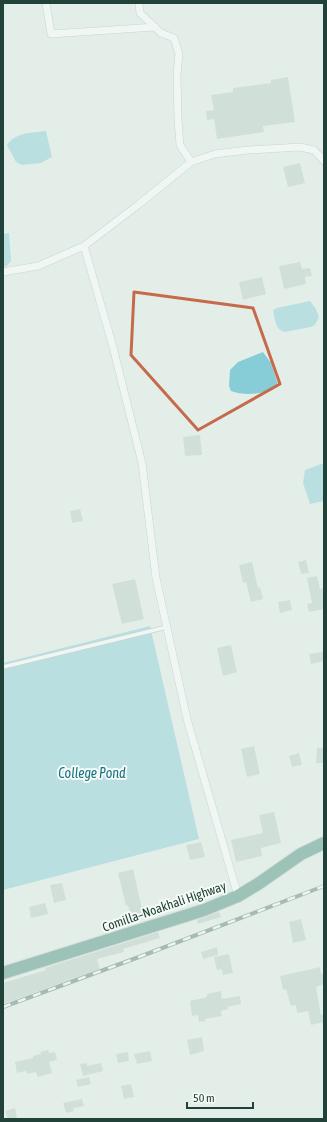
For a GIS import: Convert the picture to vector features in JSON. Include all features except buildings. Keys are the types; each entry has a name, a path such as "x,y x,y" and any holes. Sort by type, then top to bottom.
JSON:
{"highway":[{"name":"Comilla–Noakhali Highway","path":"3,973 204,910 238,896 301,854 324,843"}],"street":[{"path":"46,3 51,34 155,27"},
{"path":"139,3 140,13 161,33 174,38 180,54 177,74 179,139 180,145 191,162"},
{"path":"3,272 38,266 84,246 138,206 191,162 214,154 248,150 300,147 314,150 324,161"},
{"path":"84,246 113,347 142,463 156,578 187,719 238,896"}],"lane":[{"path":"3,668 167,627"}],"highlighted area":[{"path":"134,292 253,308 280,384 198,430 131,355"}],"water":[{"path":"46,131 52,157 41,163 22,165 16,162 7,145 19,135"},
{"path":"9,233 11,261 7,266 3,267 3,234"},
{"path":"310,301 316,309 319,317 315,325 285,332 277,327 273,310"},
{"path":"263,352 271,363 278,385 268,391 255,394 242,394 231,391 229,386 230,370 238,362"},
{"path":"324,463 324,501 310,504 303,483 305,470"},
{"name":"College Pond","path":"150,626 199,839 3,890 3,663"}],"railway":[{"path":"3,1007 324,886"}]}
